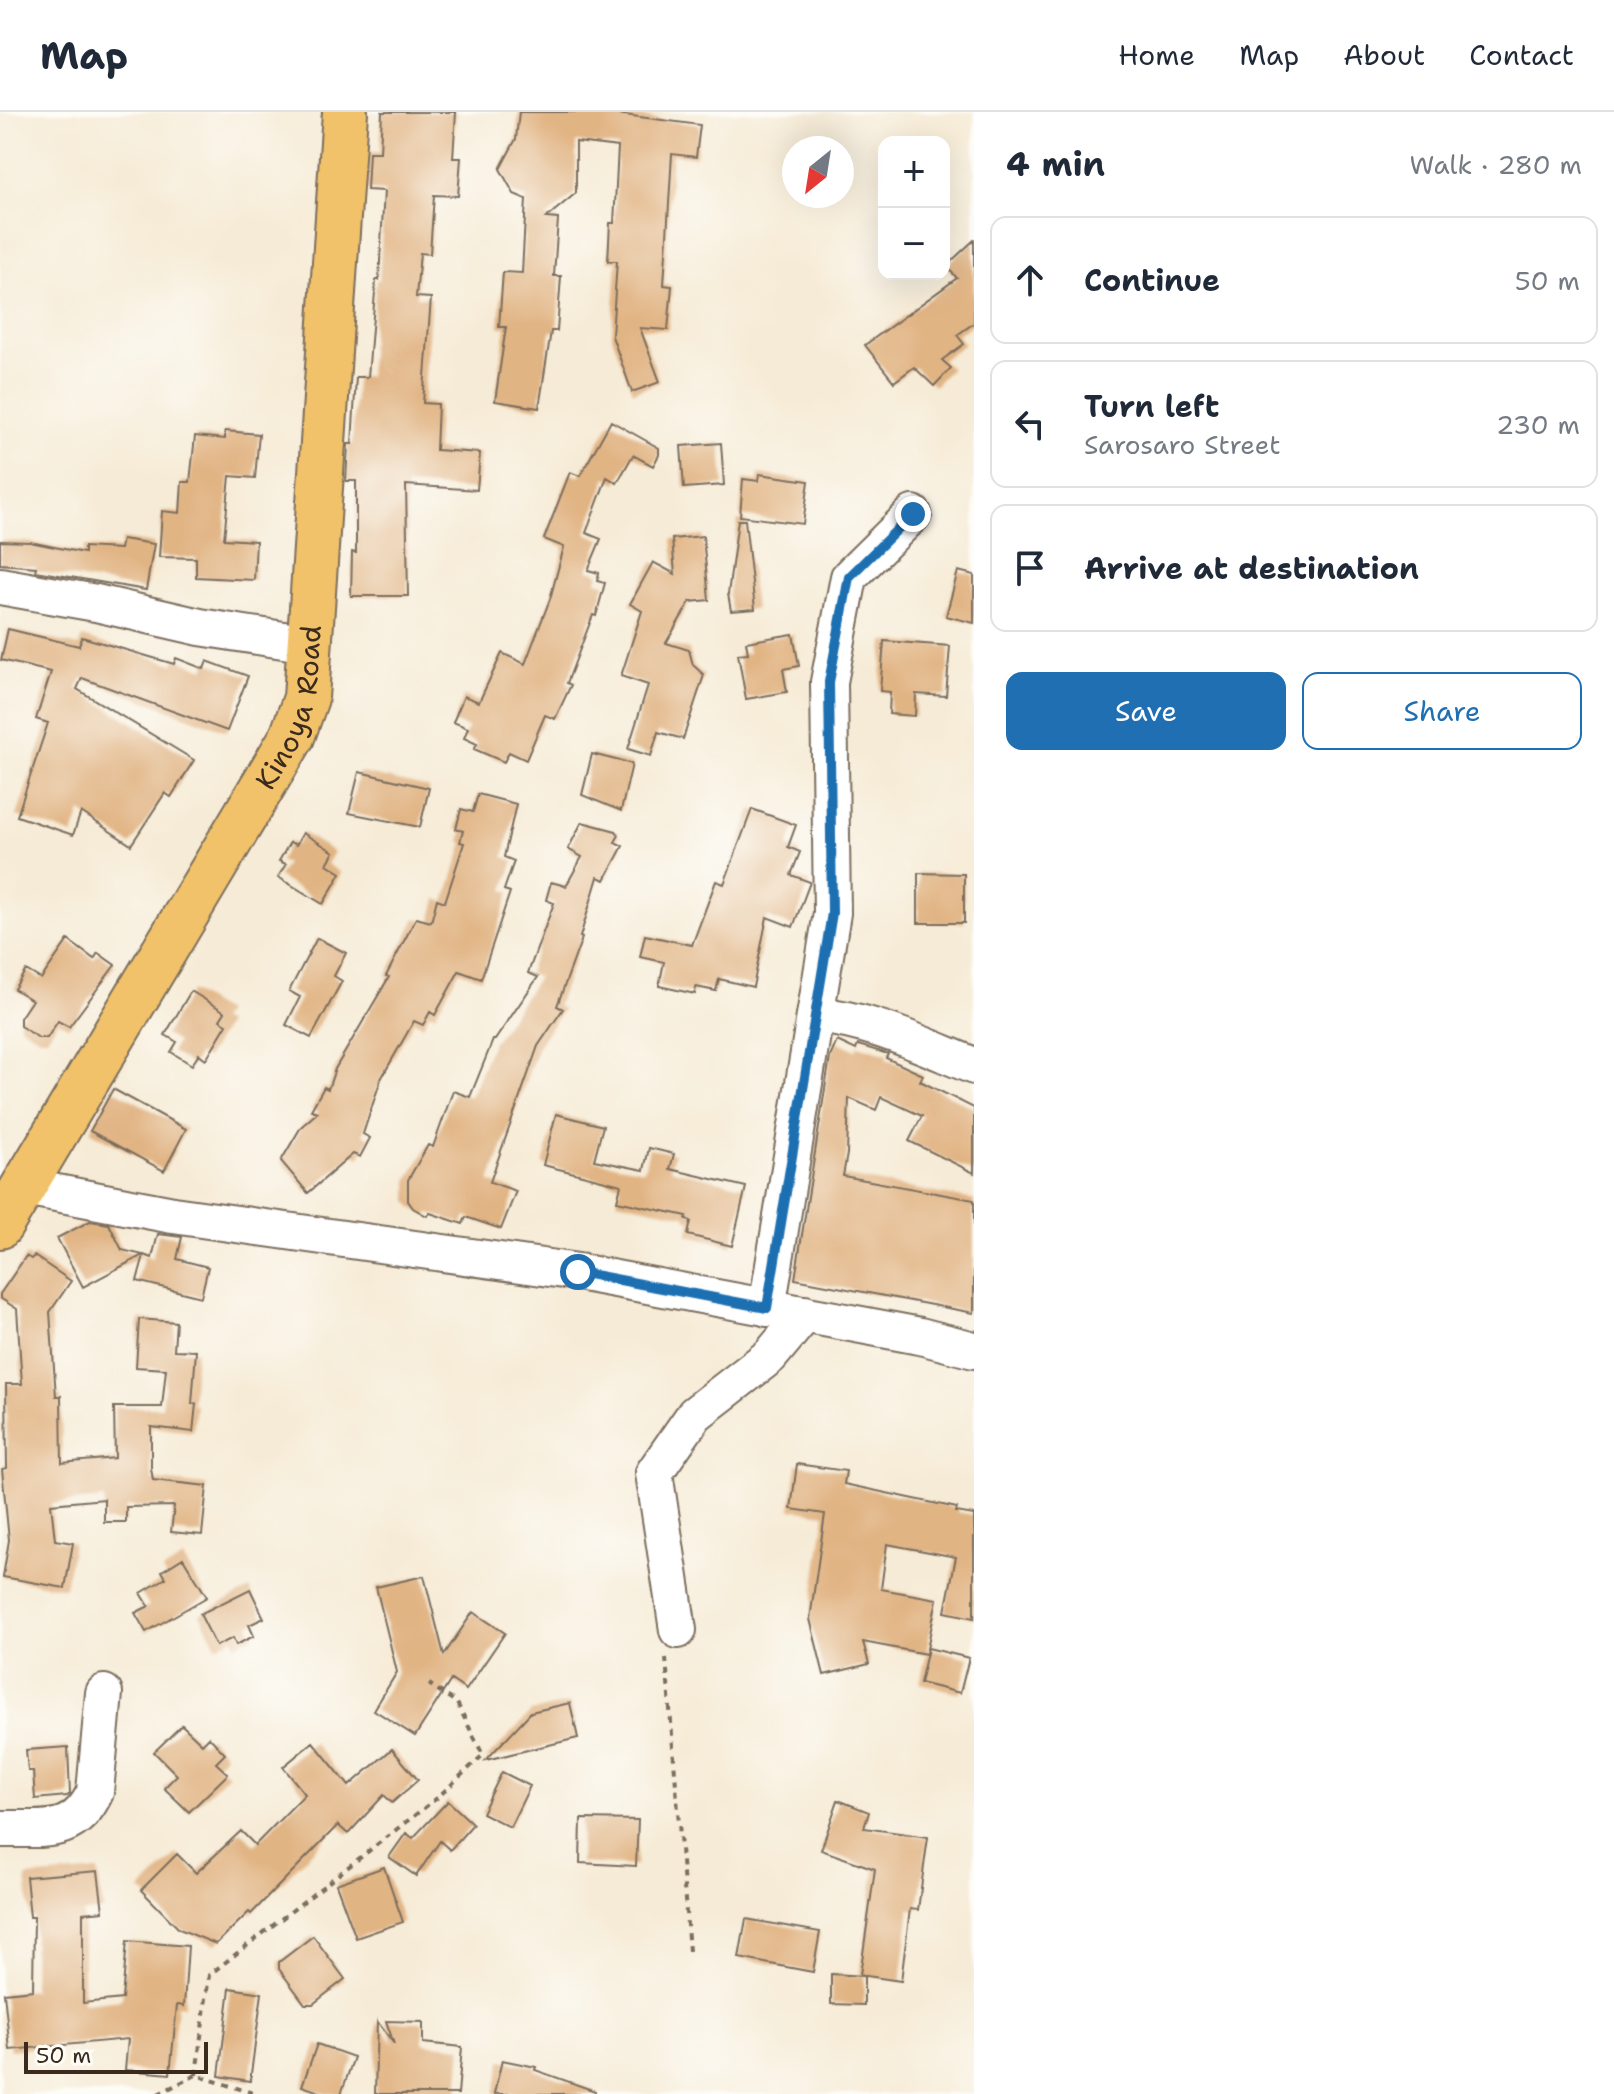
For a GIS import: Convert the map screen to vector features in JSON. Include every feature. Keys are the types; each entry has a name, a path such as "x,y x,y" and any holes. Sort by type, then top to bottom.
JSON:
{"main road":[{"name":"Kinoya Road","path":"0,1226 292,737 306,698 345,112"}],"street":[{"path":"767,1308 832,913 829,682 849,577 913,514"},
{"path":"0,586 96,603 200,627 309,644"},
{"path":"815,1015 842,1017 878,1028 974,1066"},
{"path":"25,1187 173,1215 578,1272 920,1336 974,1350"},
{"path":"678,1630 654,1473 695,1414 770,1356 805,1314"},
{"path":"0,1829 58,1827 77,1820 88,1807 95,1792 104,1693"}],"path":[{"path":"678,1630 666,1653 689,1951"},
{"path":"196,2075 209,1975 437,1798 483,1755 457,1703 429,1684"},
{"path":"158,2094 196,2075 256,2094"}],"building":[{"path":"382,112 456,112 453,158 461,158 458,196 434,195 430,254 420,253 416,297 431,298 423,403 438,404 436,450 480,453 477,490 406,485 408,596 351,596 352,552 356,553 356,481 346,481 348,444 352,444 356,377 368,377 376,280 379,280 384,191 367,190 369,152 380,152"},
{"path":"519,112 602,112 700,125 696,157 672,154 664,285 672,286 668,330 640,328 660,382 632,392 612,336 617,261 608,261 610,223 614,223 618,147 576,142 576,193 546,218 558,219 554,276 561,276 557,331 551,331 539,408 495,401 506,327 499,327 503,272 522,273 526,199 514,194 500,169 516,139"},
{"path":"974,240 974,323 957,335 964,344 942,360 951,368 934,386 914,367 894,382 865,345 957,278 950,270 950,262"},
{"path":"611,421 659,448 659,455 653,466 633,455 617,483 607,477 586,533 601,539 588,570 599,573 597,581 605,583 596,616 593,615 567,683 571,685 555,719 545,715 526,760 509,752 504,762 474,749 477,744 464,738 468,728 453,722 464,696 479,702 502,653 525,664 550,599 564,547 544,539 570,472 580,476"},
{"path":"225,431 259,434 255,478 230,476 224,539 256,541 254,580 196,577 196,558 159,557 162,511 180,513 182,482 190,482 195,436 225,439"},
{"path":"721,443 724,485 684,488 681,446"},
{"path":"759,474 809,481 803,524 740,516 743,479 758,481"},
{"path":"738,520 745,520 755,609 731,611 728,594"},
{"path":"703,536 709,600 690,602 666,643 689,650 693,665 704,675 683,739 658,732 651,756 628,749 648,685 621,676 642,611 630,604 653,562 675,574 672,539"},
{"path":"122,539 154,544 146,590 35,571 36,567 0,564 0,541 30,542 84,553 84,547 120,549"},
{"path":"958,571 974,575 974,623 946,616"},
{"path":"8,629 79,646 82,637 174,664 176,658 204,669 207,661 248,676 227,731 82,678 77,689 194,760 171,797 165,793 131,845 81,812 73,835 17,816 48,723 36,719 51,672 1,660"},
{"path":"793,634 799,666 783,669 787,692 746,699 738,654 748,653 746,642"},
{"path":"884,641 950,646 946,696 916,694 915,716 889,714 890,692 880,691"},
{"path":"592,754 632,764 621,811 582,795"},
{"path":"359,772 429,788 420,827 349,813"},
{"path":"478,794 516,804 504,857 514,861 504,890 510,892 481,979 459,971 435,1015 430,1012 423,1025 414,1021 381,1079 363,1134 370,1138 360,1157 353,1154 308,1193 281,1161 301,1127 318,1112 311,1110 324,1087 328,1089 335,1069 389,977 386,976 416,918 431,922 437,899 445,902 464,843 460,842 463,831 456,829 461,809 473,812"},
{"path":"752,809 796,825 788,847 800,852 791,875 810,882 793,927 767,917 753,987 719,979 716,991 696,987 695,994 659,986 664,962 640,957 645,935 692,945 716,881 724,884"},
{"path":"582,822 616,831 619,835 615,842 623,846 605,880 598,877 582,938 557,1006 563,1009 538,1046 490,1182 516,1191 501,1229 466,1217 463,1224 430,1213 427,1216 408,1201 408,1180 428,1145 433,1147 453,1091 470,1097 493,1040 538,977 528,973 554,903 546,900 551,882 566,886 582,857 568,849"},
{"path":"303,833 334,852 327,864 341,873 323,904 278,877 286,864 279,861 290,842 296,845"},
{"path":"918,873 964,874 964,923 918,923"},
{"path":"317,938 346,953 334,976 342,981 311,1038 286,1025 300,997 289,991"},
{"path":"68,940 94,959 98,953 115,965 69,1027 58,1021 47,1038 39,1038 20,1026 20,1018 32,1000 14,989 26,970 41,979"},
{"path":"191,991 225,1012 220,1020 227,1024 206,1059 199,1054 192,1065 171,1052 177,1042 165,1035"},
{"path":"837,1041 856,1050 858,1045 888,1054 886,1058 923,1075 920,1081 974,1108 974,1173 909,1141 922,1116 881,1097 876,1110 849,1098 843,1176 974,1200 974,1313 795,1279 830,1057"},
{"path":"113,1089 186,1129 164,1171 90,1131"},
{"path":"556,1114 603,1126 594,1160 644,1170 649,1148 674,1154 670,1169 746,1187 732,1246 688,1235 691,1221 686,1219 687,1216 617,1201 621,1185 543,1165"},
{"path":"90,1221 109,1224 122,1250 143,1255 83,1287 57,1238"},
{"path":"158,1234 182,1237 177,1259 208,1267 201,1297 137,1281 144,1255 152,1258"},
{"path":"26,1256 31,1259 34,1256 71,1281 50,1312 56,1396 61,1396 62,1463 115,1458 114,1407 162,1407 166,1369 136,1367 139,1319 176,1322 174,1350 196,1351 193,1432 151,1427 151,1468 153,1480 207,1486 202,1535 171,1532 174,1506 126,1507 126,1522 104,1522 104,1499 51,1504 55,1540 73,1543 65,1588 3,1577 9,1540 2,1469 7,1468 6,1384 22,1384 17,1309 0,1298 0,1294"},
{"path":"797,1464 846,1471 844,1484 957,1508 956,1512 974,1515 974,1618 945,1612 956,1557 887,1544 881,1589 937,1599 926,1654 863,1642 869,1664 824,1675 810,1619 825,1514 791,1509"},
{"path":"183,1558 207,1597 146,1632 135,1613 149,1606 141,1593 166,1578 162,1571"},
{"path":"424,1576 444,1655 473,1612 505,1633 466,1690 451,1680 415,1736 374,1710 397,1672 376,1587"},
{"path":"250,1589 264,1618 249,1625 254,1636 236,1645 233,1638 216,1646 200,1614"},
{"path":"928,1648 969,1658 960,1693 920,1683"},
{"path":"570,1703 578,1738 486,1760 531,1712"},
{"path":"182,1725 202,1744 209,1737 225,1754 216,1763 228,1774 189,1812 164,1788 177,1775 154,1752"},
{"path":"313,1742 349,1786 392,1749 418,1780 392,1803 384,1795 348,1834 338,1825 251,1914 249,1912 216,1944 179,1929 141,1890 177,1854 196,1873 241,1831 255,1845 305,1794 283,1767"},
{"path":"68,1747 70,1794 35,1799 33,1771 28,1771 26,1750"},
{"path":"502,1772 530,1786 510,1827 482,1813"},
{"path":"838,1800 869,1812 864,1828 928,1837 918,1910 910,1909 901,1981 860,1975 875,1869 821,1850"},
{"path":"448,1801 473,1824 450,1850 440,1841 416,1876 389,1857 406,1833 413,1838"},
{"path":"581,1819 638,1820 636,1866 580,1863"},
{"path":"384,1867 403,1922 356,1938 336,1884"},
{"path":"98,1871 103,1911 83,1913 83,2003 122,1999 127,1941 188,1946 184,2006 177,2005 170,2074 125,2070 128,2039 10,2050 4,1993 33,1990 34,1917 30,1917 26,1877"},
{"path":"746,1919 820,1932 813,1972 739,1958"},
{"path":"313,1936 345,1979 313,2004 305,2004 279,1969 279,1962"},
{"path":"831,1974 864,1976 864,2005 831,2004"},
{"path":"230,1988 262,1993 250,2081 219,2076"},
{"path":"377,2021 394,2044 386,2021 423,2022 423,2043 462,2047 458,2094 375,2094"},
{"path":"317,2044 354,2057 341,2094 325,2094 302,2086"},
{"path":"502,2060 536,2067 535,2070 595,2091 595,2094 494,2094"}],"route":[{"path":"578,1272 767,1308 832,913 829,682 849,577 913,514"}]}
